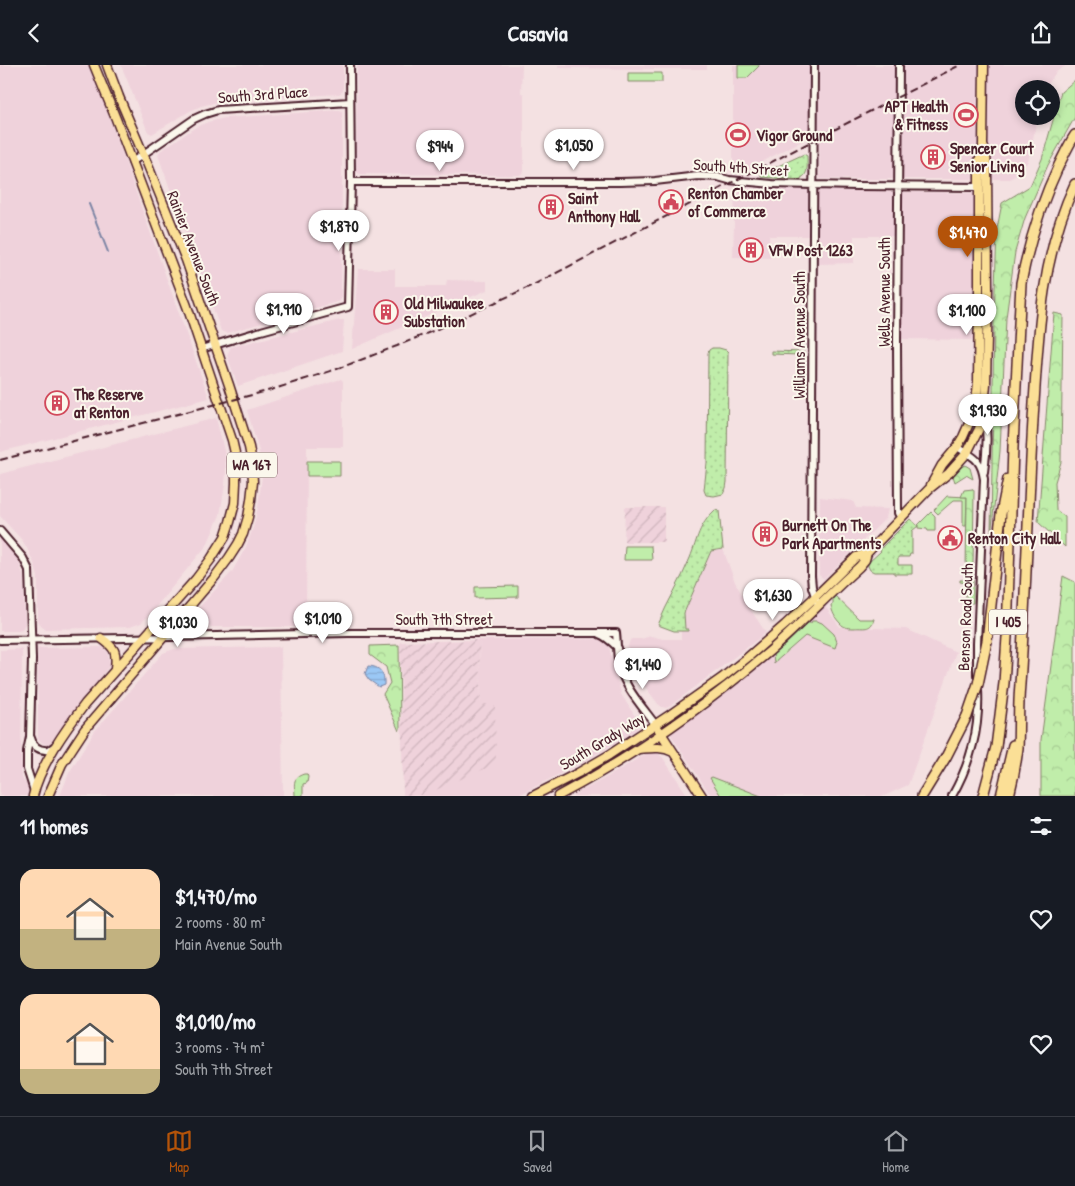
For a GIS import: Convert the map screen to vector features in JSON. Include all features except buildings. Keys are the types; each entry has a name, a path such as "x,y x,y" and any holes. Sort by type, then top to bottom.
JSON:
{"highway":[{"name":"I 405","path":"983,796 996,747 1004,683 1020,297 1025,265 1038,213 1075,135"},
{"name":"I 405","path":"1001,796 1013,742 1023,645 1032,437 1042,300 1055,237 1075,184"},
{"path":"922,796 946,757 967,716 978,684 987,641 1002,514 1013,447"},
{"path":"1009,796 1015,773 1018,747 1019,693"}],"main road":[{"name":"Rainier Avenue South","path":"34,794 43,771 57,745 85,704 196,579 211,559 225,537 234,503 236,467 232,439 187,306 94,65"},
{"name":"Rainier Avenue South","path":"48,796 62,765 85,729 229,558 243,534 251,500 253,472 249,447 186,260 107,65"},
{"path":"983,145 984,65"},
{"name":"South Grady Way","path":"929,489 942,465 957,447 974,409 978,383 980,289 979,161 983,145"},
{"name":"South Grady Way","path":"558,796 593,776 700,707 766,654 856,557 866,553 929,489 949,473 967,453 979,429 984,409 986,384 988,284 987,168 983,145"},
{"name":"South Grady Way","path":"533,796 593,765 671,714 722,678 817,601"},
{"path":"101,638 114,648 116,669"},
{"path":"655,724 702,796"},
{"path":"636,749 658,747 674,752"},
{"path":"593,765 593,776"},
{"path":"544,796 550,793 551,787"}],"street":[{"path":"201,349 348,307 351,182 350,65"},
{"name":"Williams Avenue South","path":"814,65 811,583 817,601"},
{"name":"Wells Avenue South","path":"899,65 898,513 901,518"},
{"name":"South 3rd Place","path":"132,162 194,119 218,110 350,102"},
{"path":"351,167 361,182"},
{"name":"South 4th Street","path":"351,182 620,182 655,181 698,176 772,184 979,187"},
{"path":"984,409 986,455 984,479"},
{"name":"Benson Road South","path":"952,796 969,760 977,725 977,644 984,479 980,464 974,457 957,447"},
{"path":"0,531 23,558 29,570 32,659 30,737 27,751 28,769 34,794"},
{"path":"180,617 182,626 194,637"},
{"name":"South 7th Street","path":"0,639 348,633 616,633 618,648"},
{"path":"595,633 605,637 618,648 618,661 630,690 655,724"},
{"path":"30,737 33,744 39,749 49,750 57,745"}],"shaded area":[{"path":"0,65 91,65 209,398 0,452"},
{"path":"121,65 343,65 343,91 339,94 222,101 190,111 152,134 148,132"},
{"path":"357,65 522,65 521,93 524,94 524,171 520,175 360,174 356,172"},
{"path":"558,65 707,65 707,69 558,68"},
{"path":"733,65 1067,65 1056,72 1051,80 1015,80 1015,125 1036,125 1028,161 1019,174 1009,179 820,179 819,132 750,168 741,169 733,166"},
{"path":"340,110 342,112 342,176 340,301 227,333 221,331 158,155 160,151 196,127 225,118"},
{"path":"735,189 974,193 974,340 900,339 900,236 854,236 854,263 817,264 817,236 769,236 770,258 733,257"},
{"path":"358,269 395,269 395,286 446,286 447,280 487,281 487,290 352,349"},
{"path":"344,320 342,351 238,386 227,355 231,347"},
{"path":"341,379 343,381 343,447 307,447 306,627 189,627 187,625 188,619 232,572 246,547 253,528 258,508 262,476 259,451 247,410"},
{"path":"216,418 225,455 226,472 220,515 207,545 150,614 141,623 130,627 46,629 41,625 38,621 38,577 34,563 22,540 0,516 0,474"},
{"path":"820,497 853,501 856,508 888,509 886,518 824,579 819,575"},
{"path":"625,507 664,507 664,542 624,542"},
{"path":"0,537 15,555 23,574 25,624 22,629 14,631 0,631"},
{"path":"723,549 735,582 766,633 670,706 662,707 643,684 631,664 628,654 630,640 651,636 663,639 681,639 681,631 688,630 685,629 684,613 711,551"},
{"path":"824,605 840,627 906,629 956,652 908,785 884,796 711,796 667,729"},
{"path":"601,639 608,643 621,694 638,721 636,730 585,761 517,796 403,796 424,795 495,704 481,704 479,640"},
{"path":"479,640 481,704 495,704 496,764 424,795 403,795 400,642"},
{"path":"103,647 108,652 110,665 52,744 46,745 41,742 38,738 38,649"},
{"path":"281,647 283,796 60,796 69,773 94,732 163,653 174,649"},
{"path":"22,649 22,770 20,771 23,780 30,788 28,796 0,796 0,650"},
{"path":"653,752 663,758 688,796 572,796 647,753"}],"green space":[{"path":"738,65 759,66 747,78 738,78"},
{"path":"628,73 662,73 662,82 628,82"},
{"path":"1075,80 1075,117 1048,165 1025,218 1015,252 1006,318 1000,451 991,536 997,229 1002,203 1030,186 1042,159 1052,125 1060,125 1061,92"},
{"path":"804,154 807,156 807,169 801,180 761,177 761,174"},
{"path":"1054,313 1063,315 1061,462 1055,482 1056,510 1065,517 1065,547 1038,522"},
{"path":"712,348 719,348 728,352 727,482 723,494 714,496 706,495 704,490 707,463 708,353"},
{"path":"771,351 804,352 804,378 800,378 800,355 771,354"},
{"path":"307,461 340,461 340,476 307,476"},
{"path":"965,465 970,468 973,479 966,475 955,482 953,476"},
{"path":"973,489 973,566 966,569 967,497 961,497 964,490"},
{"path":"947,496 967,497 966,526 963,526 963,500 954,500 938,514 934,510"},
{"path":"715,510 719,511 723,549 711,551 684,613 685,629 688,629 688,631 674,631 658,625 686,567 699,533 705,521"},
{"path":"931,512 935,516 935,531 918,528 918,525"},
{"path":"910,519 918,526 912,531 912,554 909,557 898,557 898,565 912,565 912,574 894,574 894,572 874,572 870,570 868,563"},
{"path":"625,546 651,546 652,560 624,560"},
{"path":"1063,576 1075,582 1075,796 1041,796 1041,740"},
{"path":"960,580 973,580 973,603 966,603 966,583 960,582"},
{"path":"518,586 518,597 475,598 475,587"},
{"path":"835,596 859,619 874,619 873,623 866,628 852,628 842,625 835,617 831,608"},
{"path":"812,621 822,623 834,634 837,642 835,648 805,636 774,663 773,654"},
{"path":"399,645 399,731 383,694 390,683 386,667 370,655 370,646"},
{"path":"307,774 308,777 307,783 303,784 303,796 295,796 295,780"},
{"path":"712,777 761,796 721,796 710,778"}],"water":[{"path":"368,666 376,667 381,671 384,677 384,685 379,687 369,680 365,674"}],"waterway":[{"path":"89,204 108,252"}],"railway":[{"path":"0,460 271,390 337,369 397,346 533,285 960,65"}],"place":[{"name":"APT Health & Fitness","path":"966,115"},
{"name":"Vigor Ground","path":"738,135"},
{"name":"Spencer Court Senior Living","path":"933,157"},
{"name":"Renton Chamber of Commerce","path":"671,202"},
{"name":"Saint Anthony Hall","path":"551,207"},
{"name":"VFW Post 1263","path":"751,250"},
{"name":"Old Milwaukee Substation","path":"386,312"},
{"name":"The Reserve at Renton","path":"57,403"},
{"name":"Burnett On The Park Apartments","path":"765,534"},
{"name":"Renton City Hall","path":"950,538"}]}
